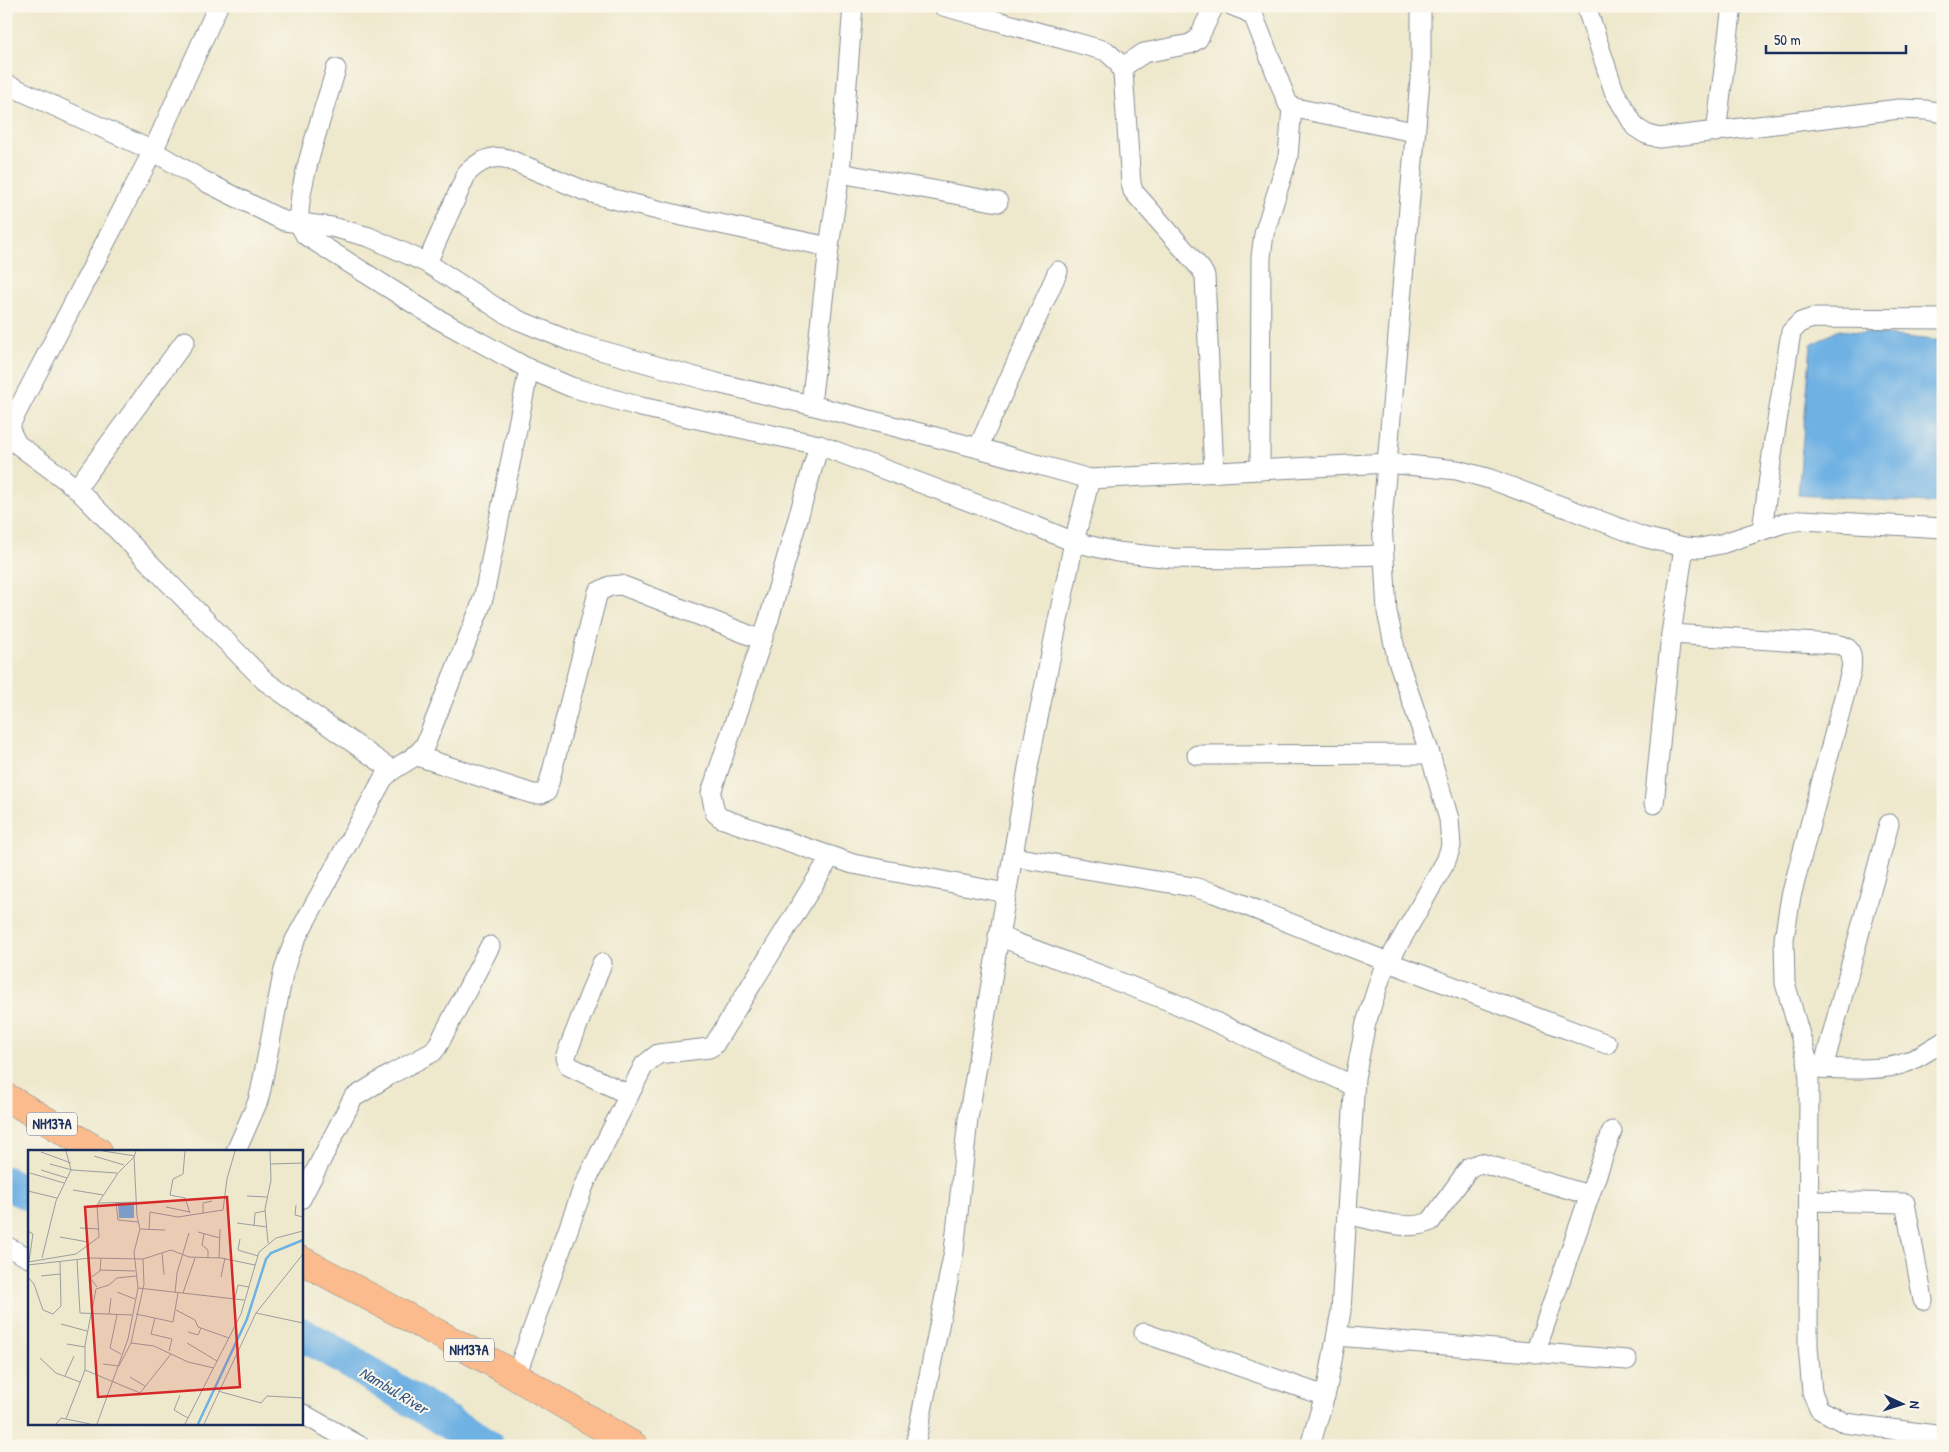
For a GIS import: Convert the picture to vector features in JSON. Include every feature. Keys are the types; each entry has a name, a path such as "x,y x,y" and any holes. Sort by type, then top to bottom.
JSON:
{"highway":[{"name":"NH137A","path":"6,1097 96,1150"},
{"name":"NH137A","path":"302,1261 516,1376 634,1446"}],"street":[{"path":"218,6 153,151 11,423 11,432 17,444 76,489 265,681 392,770"},
{"path":"811,405 829,246 840,173 853,6"},
{"path":"943,6 1106,51 1119,63 1123,73 1133,191 1205,276 1214,473"},
{"path":"1121,68 1144,53 1190,44 1195,41 1198,39 1214,6"},
{"path":"1233,6 1246,11 1254,17 1285,101 1292,106 1414,132"},
{"path":"1310,1446 1325,1396 1341,1311 1354,1086 1366,1022 1382,974 1446,862 1451,846 1449,819 1430,754 1397,658 1387,612 1383,555 1382,522 1421,68 1421,6"},
{"path":"1716,132 1732,6"},
{"path":"1588,8 1614,91 1635,127 1646,134 1659,138 1899,109 1943,113"},
{"path":"336,69 307,168 301,196 300,224 308,238 438,319 529,369 571,387 641,407 819,445 1074,542 1117,552 1171,558 1237,559 1383,555"},
{"path":"6,84 153,151 204,181 284,222 332,227 369,237 427,262 518,320 575,343 717,383 811,405 1090,479 1387,463 1457,470 1490,479 1643,537 1684,547 1700,548 1721,544 1784,523 1818,520 1943,528"},
{"path":"1260,470 1260,257 1264,234 1288,157 1292,106"},
{"path":"427,262 467,173 478,163 494,157 508,159 585,191 609,198 682,216 829,246"},
{"path":"840,173 998,202"},
{"path":"978,448 1058,271"},
{"path":"1762,530 1791,332 1796,326 1813,318 1943,319"},
{"path":"76,489 185,341"},
{"path":"236,1150 261,1088 283,974 295,940 384,779 392,770 417,756 424,745 484,595 529,369"},
{"path":"819,445 762,640 711,793 715,813 721,818 853,864 1006,893"},
{"path":"915,1446 954,1251 968,1119 1028,767 1074,542 1090,479"},
{"path":"1654,804 1673,624 1684,547"},
{"path":"417,756 533,794 541,794 547,791 598,592 610,586 621,586 762,640"},
{"path":"1673,624 1843,644 1849,650 1852,659 1851,671 1791,896 1784,940 1784,983 1815,1068"},
{"path":"1197,755 1430,754"},
{"path":"1889,824 1815,1068 1809,1201 1808,1346 1812,1392 1819,1409 1845,1423 1943,1436"},
{"path":"516,1376 584,1185 644,1065 653,1056 710,1048 714,1045 831,856"},
{"path":"1013,857 1193,887 1214,893 1388,962 1607,1044"},
{"path":"998,936 1172,1002 1354,1086"},
{"path":"302,1197 353,1098 393,1073 433,1052 490,946"},
{"path":"602,963 565,1061 569,1066 629,1095"},
{"path":"1815,1068 1896,1066 1904,1064 1943,1042"},
{"path":"1535,1352 1612,1131"},
{"path":"1346,1214 1410,1226 1425,1225 1431,1221 1470,1167 1481,1163 1589,1195"},
{"path":"1809,1201 1905,1203 1923,1300"},
{"path":"6,1246 28,1257"},
{"path":"1144,1333 1325,1396"},
{"path":"1337,1336 1627,1360"},
{"path":"302,1414 360,1446"}],"water":[{"path":"1839,330 1943,341 1943,504 1798,495 1811,345"}],"waterway":[{"name":"Nambul River","path":"6,1183 28,1194"},
{"name":"Nambul River","path":"302,1335 487,1446"}]}
